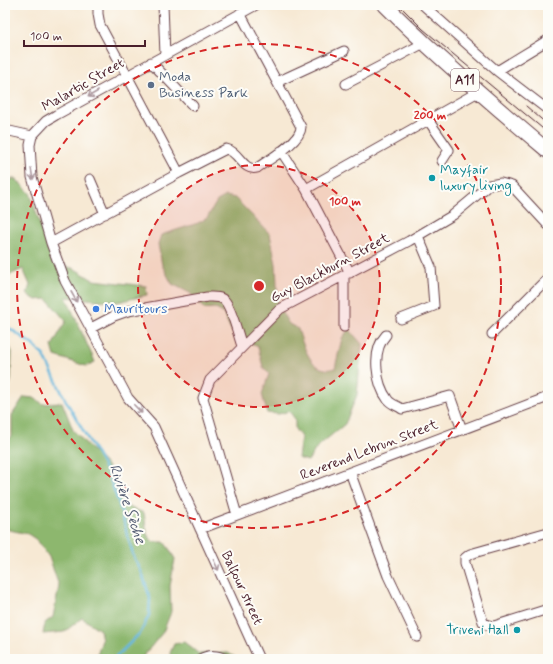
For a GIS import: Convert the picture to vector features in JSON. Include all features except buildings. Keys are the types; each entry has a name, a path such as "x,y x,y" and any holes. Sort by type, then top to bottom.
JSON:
{"main road":[{"name":"A11","path":"385,5 478,92 548,151"}],"street":[{"path":"98,5 100,25 179,173"},
{"path":"163,5 165,55"},
{"name":"Malartic Street","path":"32,136 46,121 256,5"},
{"path":"423,5 497,72 548,110"},
{"path":"51,243 226,149 233,151 248,168 253,169 257,168 281,151 298,137 301,132 301,127 240,13"},
{"path":"497,72 548,40"},
{"path":"346,84 424,43"},
{"path":"277,82 344,51"},
{"path":"151,62 193,106"},
{"path":"306,189 478,92"},
{"path":"428,120 449,150 442,161"},
{"path":"5,130 32,136"},
{"name":"Balfour street","path":"32,136 30,145 32,176 51,243 65,281 128,398 154,428 259,659"},
{"path":"281,151 306,189 347,274 344,327"},
{"path":"90,179 105,214"},
{"name":"Guy Blackburn Street","path":"238,515 203,398 210,380 280,309 418,236 453,215 489,185 501,183 512,186 548,225"},
{"path":"401,319 434,306 431,267 418,236"},
{"path":"492,334 548,278"},
{"path":"91,328 114,316 128,311 207,296 218,297 225,300 230,309 242,346"},
{"path":"386,335 379,343 376,359 380,383 389,401 402,409 450,396 462,430"},
{"name":"Reverend Lebrun Street","path":"200,529 548,397"},
{"path":"350,472 388,576 417,637"},
{"path":"548,532 470,554 465,558 465,563 483,622 487,625 494,626 548,609"},
{"path":"200,659 210,655 228,659"}],"green space":[{"path":"5,179 16,179 30,193 52,262 75,269 93,280 146,286 147,295 118,302 66,297 95,362 86,366 55,356 52,346 66,321 47,299 36,300 27,294 30,285 23,269 5,277"},
{"path":"226,196 235,198 270,234 276,264 278,306 289,324 298,329 310,359 319,367 326,369 335,368 342,338 349,329 362,344 357,395 345,424 317,447 308,461 298,458 301,437 295,429 295,419 289,411 279,414 267,413 262,394 269,374 263,367 258,347 232,332 223,313 214,308 204,309 190,293 172,284 162,265 158,244 161,235 198,223 207,218 217,201"},
{"path":"5,335 12,352 11,380 5,402"},
{"path":"24,397 34,398 43,404 62,402 73,430 108,467 124,505 144,513 147,534 153,542 164,542 175,559 170,586 171,612 163,632 141,659 96,659 102,640 100,630 82,618 64,632 43,634 45,623 53,617 59,586 49,557 37,540 28,534 5,529 5,444 12,436 12,415"},
{"path":"184,642 199,654 228,653 238,659 171,659 170,653 174,644"}],"waterway":[{"name":"Rivière Sèche","path":"5,325 33,345 44,356 65,399 109,476 119,504 133,555 142,573 150,598 149,615 141,632 114,659"}],"tram line":[{"path":"399,5 423,29 548,133"},
{"path":"526,106 548,125"}],"place":[{"name":"Moda Business Park","path":"151,85"},
{"name":"Mayfair luxury living","path":"432,178"},
{"name":"Mauritours","path":"96,309"},
{"name":"Triveni Hall","path":"517,630"}]}
